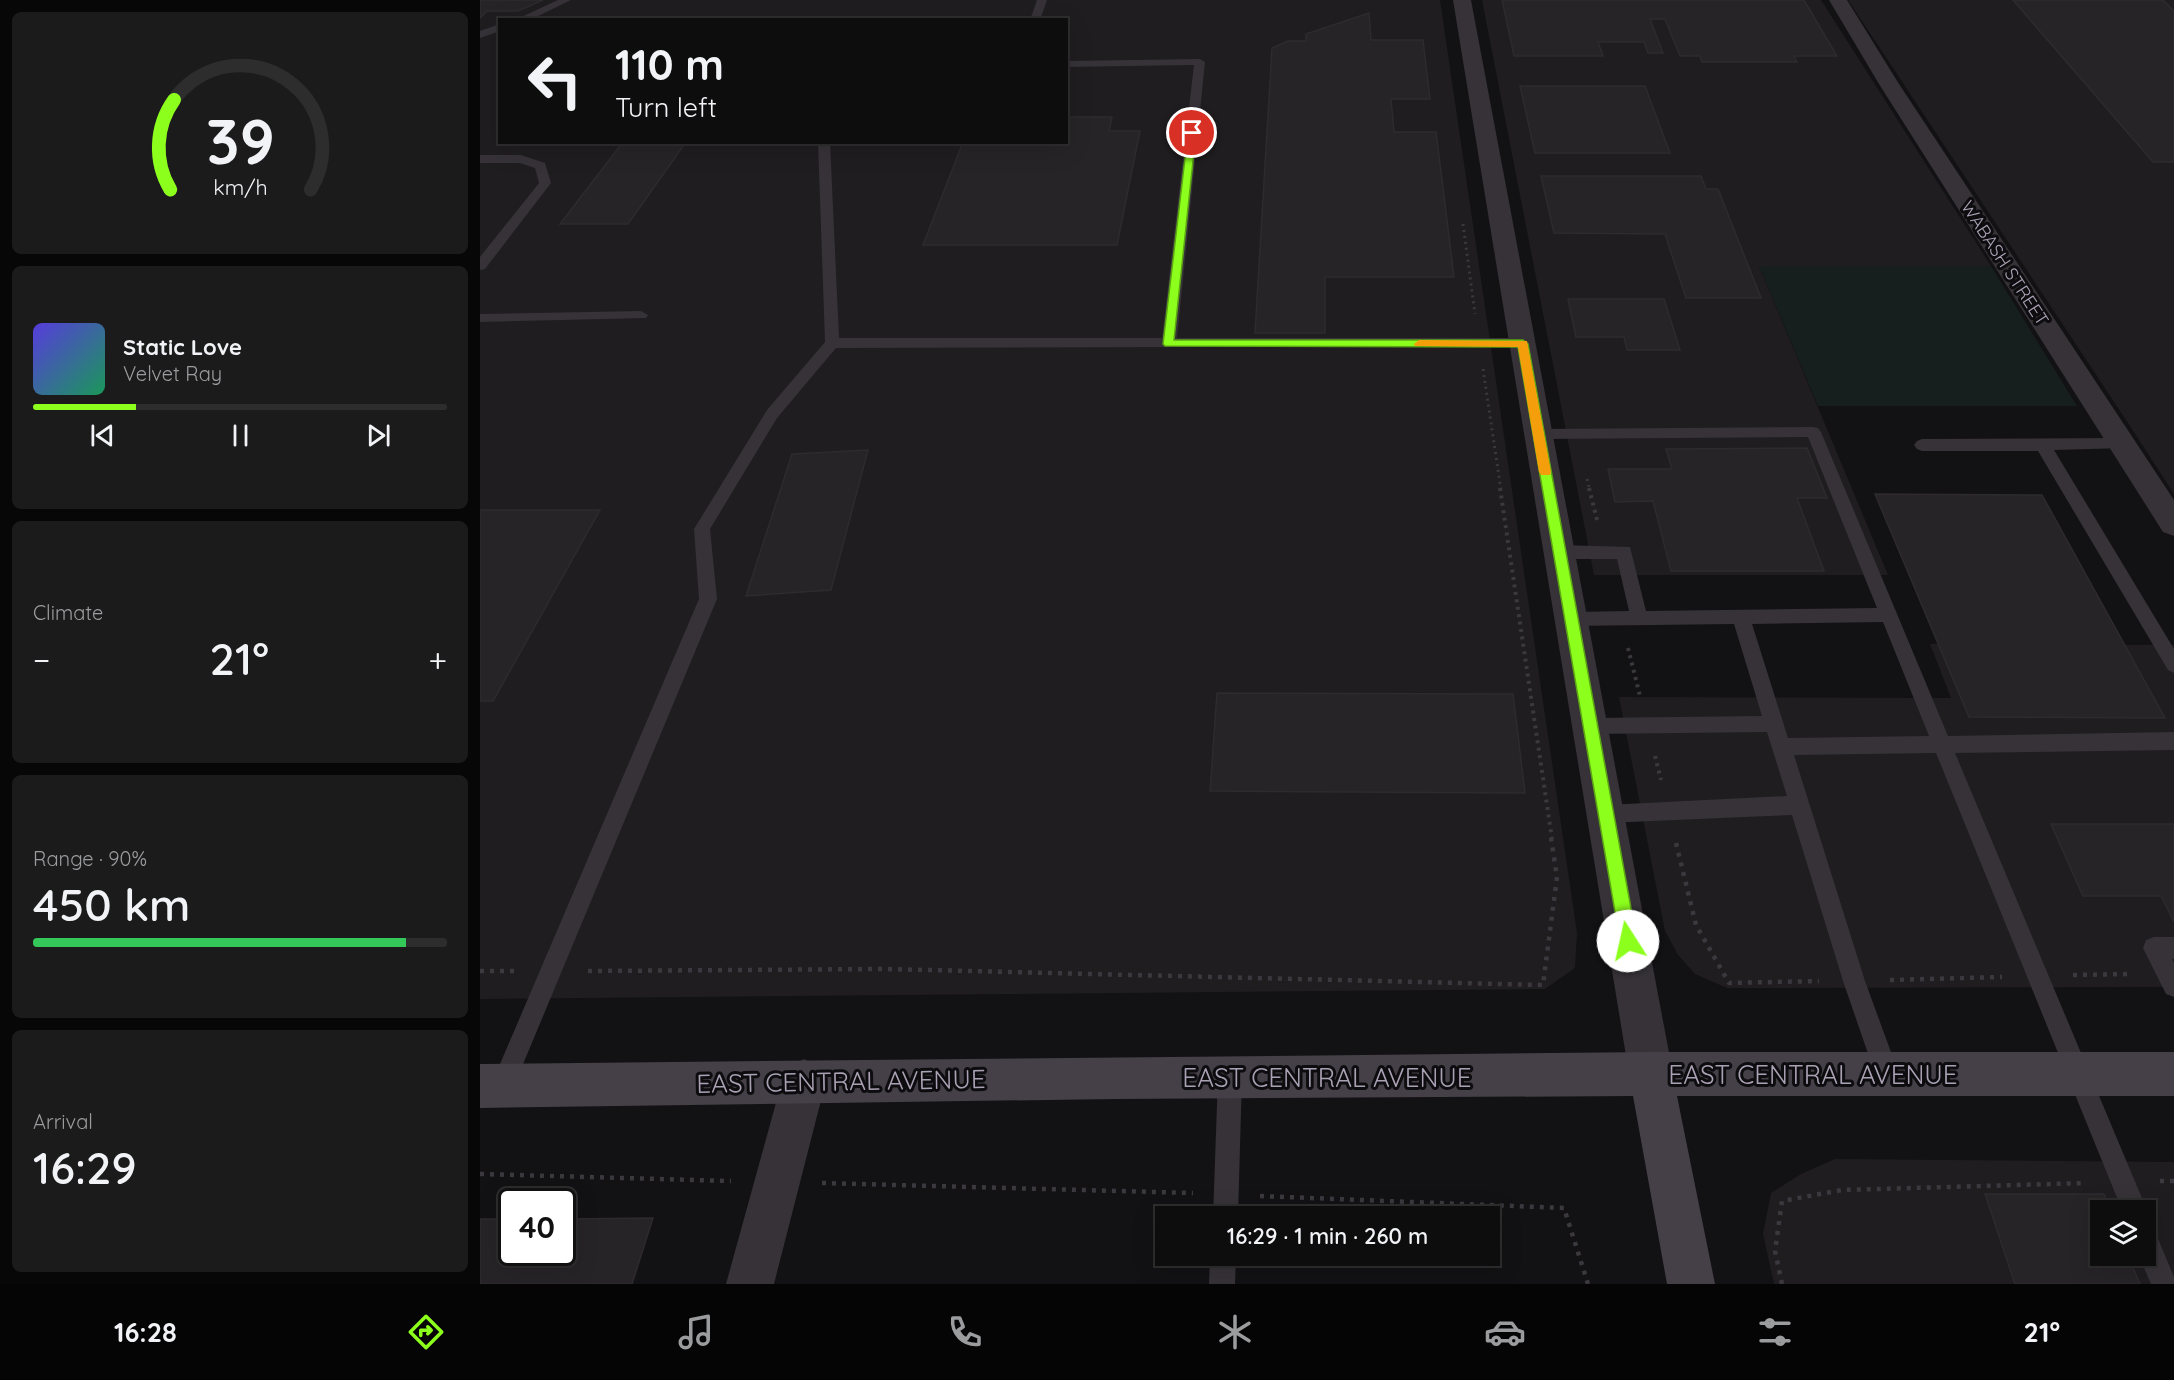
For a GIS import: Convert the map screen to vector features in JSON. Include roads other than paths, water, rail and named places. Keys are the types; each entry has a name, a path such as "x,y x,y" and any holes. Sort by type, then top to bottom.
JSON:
{"main road":[{"path":"1652,1074 1691,1284"},
{"name":"EAST CENTRAL AVENUE","path":"492,1086 1230,1077 2174,1074"}],"street":[{"path":"1462,0 1652,1074"},
{"name":"WABASH STREET","path":"1838,0 1889,84 2174,524"},
{"path":"750,1284 804,1081"}],"lane":[{"path":"525,18 566,0"},
{"path":"1036,18 1042,0"},
{"path":"480,35 498,28"},
{"path":"1068,64 1200,62 1169,344"},
{"path":"492,1086 552,971 708,599 702,529 772,414 832,344 824,144"},
{"path":"480,159 521,159 541,166 545,183 482,262"},
{"path":"480,318 640,315"},
{"path":"832,344 1523,344"},
{"path":"1539,434 1813,432 2080,1074 2130,1200"},
{"path":"2043,444 2174,665"},
{"path":"1922,445 2122,444"},
{"path":"1560,552 1624,552 1639,618"},
{"path":"1571,619 1888,615"},
{"path":"1741,617 1854,981 1887,1074"},
{"path":"1590,726 1774,724"},
{"path":"1783,747 2174,741"},
{"path":"1606,814 1800,805"},
{"path":"2174,948 2154,948 2174,986"},
{"path":"1225,1205 1230,1077"},
{"path":"2156,1265 2164,1284"},
{"path":"1222,1284 1223,1266"}]}
